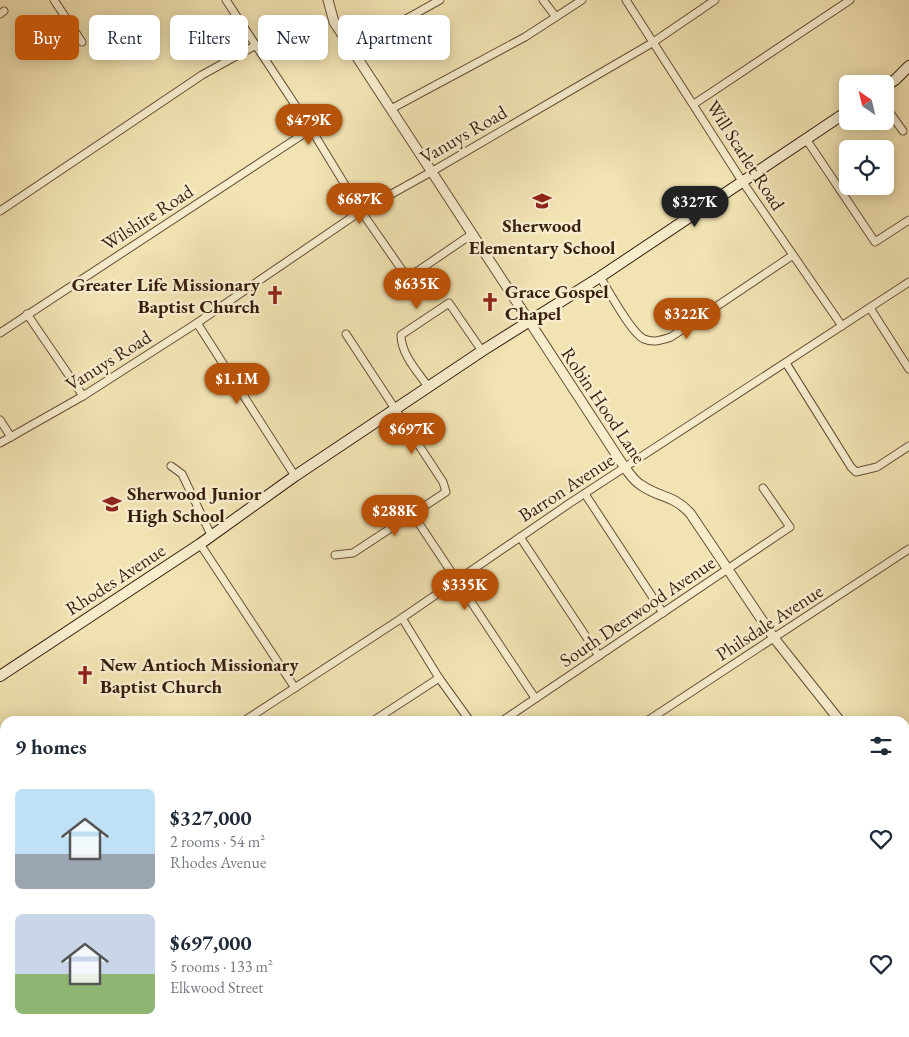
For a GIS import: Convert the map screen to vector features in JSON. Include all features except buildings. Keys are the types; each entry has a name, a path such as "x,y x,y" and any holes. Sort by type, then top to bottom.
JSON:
{"main road":[{"path":"894,81 909,66"},
{"name":"Rhodes Avenue","path":"0,676 200,544 295,476 482,351 600,277 839,117"}],"street":[{"path":"54,0 82,42"},
{"path":"226,0 311,129 361,211 409,277 472,234"},
{"name":"Robin Hood Lane","path":"328,0 334,22 338,28"},
{"path":"413,15 440,0"},
{"path":"543,0 556,17"},
{"path":"391,109 525,37 582,0"},
{"name":"Will Scarlet Road","path":"626,0 742,181 842,326"},
{"name":"Vanuys Road","path":"0,443 83,396 197,323 361,211 652,43 715,0"},
{"path":"694,104 850,0"},
{"path":"0,211 202,75 256,45"},
{"name":"Robin Hood Lane","path":"359,60 625,468 643,486 680,502 690,513 774,638 836,716"},
{"path":"894,118 903,131"},
{"name":"Wilshire Road","path":"0,333 311,129"},
{"path":"806,139 875,242 909,220"},
{"path":"600,277 631,327 643,339 658,342 671,337 793,255"},
{"name":"Barron Avenue","path":"252,716 402,618 585,494 909,282"},
{"path":"429,388 408,358 401,339 402,334 449,303 482,351"},
{"path":"870,308 909,369"},
{"path":"28,314 83,396"},
{"path":"197,323 295,476"},
{"path":"335,555 353,552 446,492 443,482 346,334"},
{"path":"786,364 856,472 877,467 909,446"},
{"path":"0,420 11,436"},
{"path":"171,466 182,474 211,535"},
{"name":"South Deerwood Avenue","path":"509,716 790,528 763,488"},
{"path":"585,494 664,613"},
{"path":"412,513 535,698"},
{"path":"520,537 599,656"},
{"path":"200,544 295,688"},
{"name":"Philsdale Avenue","path":"655,716 909,549"},
{"path":"402,618 439,678 466,716"},
{"path":"381,716 439,678"}],"place":[{"name":"Sherwood Elementary School","path":"542,201"},
{"name":"Greater Life Missionary Baptist Church","path":"275,295"},
{"name":"Grace Gospel Chapel","path":"490,302"},
{"name":"Sherwood Junior High School","path":"112,504"},
{"name":"New Antioch Missionary Baptist Church","path":"85,675"}]}
